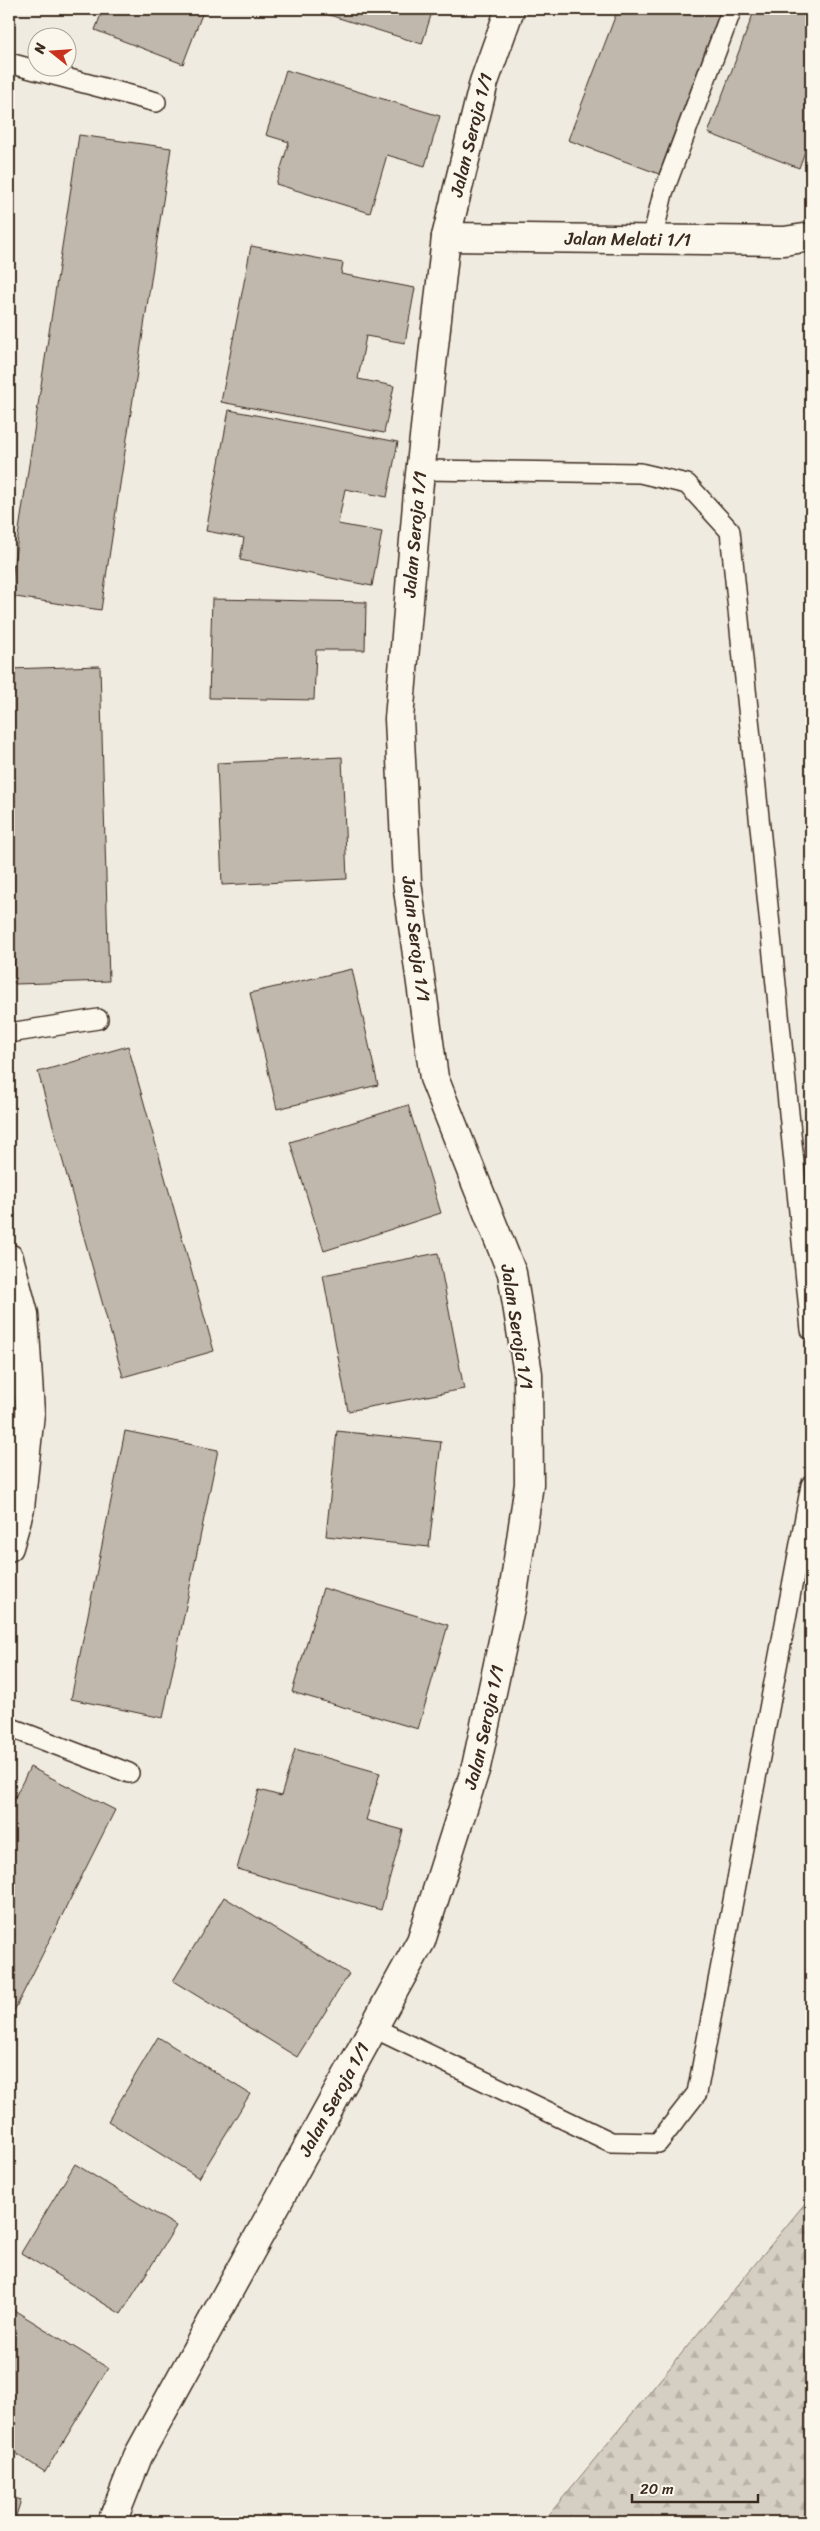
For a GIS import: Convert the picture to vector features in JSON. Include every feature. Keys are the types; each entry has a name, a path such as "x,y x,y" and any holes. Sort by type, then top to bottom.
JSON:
{"street":[{"name":"Jalan Seroja 1/1","path":"112,2522 138,2456 422,1941 476,1767 513,1594 529,1484 528,1374 512,1273 434,1078 408,882 399,719 421,470 446,237 484,82 510,9"},
{"name":"Jalan Melati 1/1","path":"446,237 784,241 811,237"},
{"path":"9,1258 24,1314 30,1413 20,1508 9,1547"}],"lane":[{"path":"652,240 664,193 732,9"},
{"path":"9,63 156,102"},
{"path":"421,470 640,473 687,484 730,531 811,1330"},
{"path":"9,1033 98,1019"},
{"path":"374,2028 612,2142 658,2143 697,2092 811,1485"},
{"path":"9,1727 129,1773"}],"green space":[{"path":"811,2196 811,2522 543,2522"}],"building":[{"path":"103,9 204,9 183,64 95,30"},
{"path":"310,9 433,9 422,44"},
{"path":"618,9 721,9 659,174 568,140"},
{"path":"755,9 811,9 811,135 799,168 708,133"},
{"path":"286,70 440,116 425,166 387,155 370,213 276,184 289,142 266,135"},
{"path":"79,135 171,148 101,610 9,596"},
{"path":"251,246 343,263 341,274 415,288 405,343 366,336 358,379 394,386 384,433 221,402"},
{"path":"229,410 398,442 387,497 345,489 338,524 382,532 372,586 240,560 244,538 206,531"},
{"path":"212,599 366,602 365,650 316,650 314,700 209,698"},
{"path":"100,666 109,981 15,984 9,775 9,669"},
{"path":"342,757 347,879 222,885 217,763"},
{"path":"352,969 378,1085 277,1109 250,993"},
{"path":"128,1046 214,1351 123,1377 38,1072"},
{"path":"408,1105 441,1213 324,1251 290,1142"},
{"path":"438,1253 464,1389 348,1411 323,1275"},
{"path":"125,1431 218,1450 163,1718 71,1699"},
{"path":"337,1431 441,1442 429,1547 326,1536"},
{"path":"323,1588 448,1625 418,1729 292,1692"},
{"path":"295,1749 380,1773 366,1820 403,1830 381,1910 237,1869 259,1790 281,1796"},
{"path":"30,1767 115,1810 9,2021 9,1809"},
{"path":"224,1897 349,1974 297,2057 173,1981"},
{"path":"158,2037 250,2094 199,2178 108,2121"},
{"path":"75,2164 176,2226 121,2314 21,2253"},
{"path":"9,2307 108,2368 45,2472 9,2449"},
{"path":"9,2496 21,2500 14,2522 9,2522"}]}
